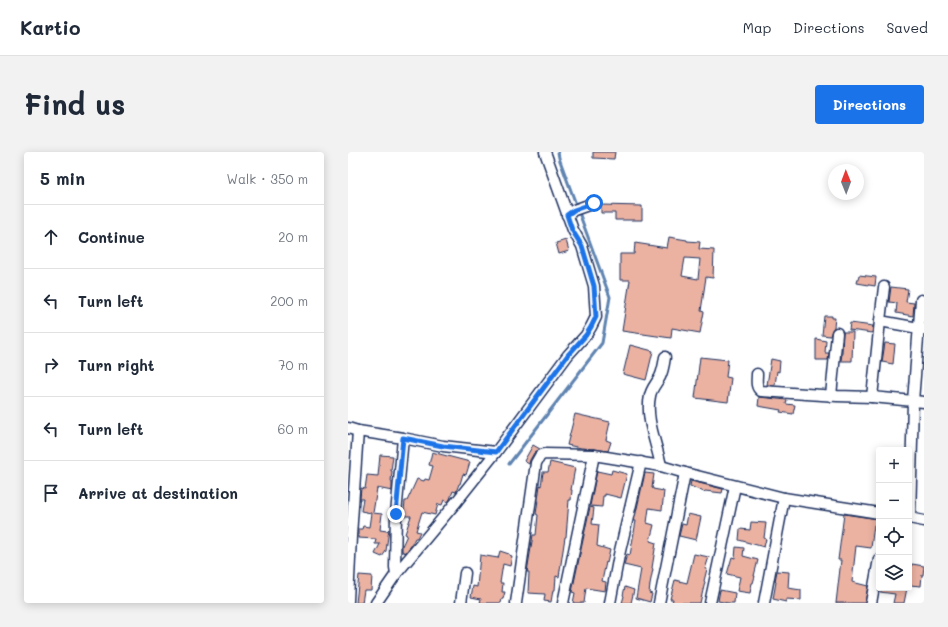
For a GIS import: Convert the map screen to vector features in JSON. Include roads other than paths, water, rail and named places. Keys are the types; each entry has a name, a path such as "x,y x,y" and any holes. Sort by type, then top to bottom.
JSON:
{"street":[{"path":"376,603 396,574 496,452 559,367 586,335 596,317 594,286 582,246 572,230 574,211 545,152"},
{"path":"574,211 594,203"},
{"path":"872,397 884,287"},
{"path":"910,483 913,401 922,329 922,300"},
{"path":"880,321 922,329"},
{"path":"831,396 837,333"},
{"path":"661,466 659,452 654,442 649,406 650,396 664,369 665,357"},
{"path":"757,374 757,387 758,390 761,391 831,396 872,397 924,402"},
{"path":"348,601 353,429 443,446 496,452"},
{"path":"396,574 396,514 403,438"},
{"path":"516,603 536,463 540,456 544,454 594,455 641,462 784,498 876,513"},
{"path":"563,603 594,455"},
{"path":"610,603 619,555 641,462"},
{"path":"659,603 685,473"},
{"path":"710,603 734,486"},
{"path":"764,603 784,498"},
{"path":"912,519 924,521"},
{"path":"461,603 466,573"},
{"path":"871,603 876,576"}],"waterway":[{"path":"509,464 602,343 610,297 558,152"}]}
